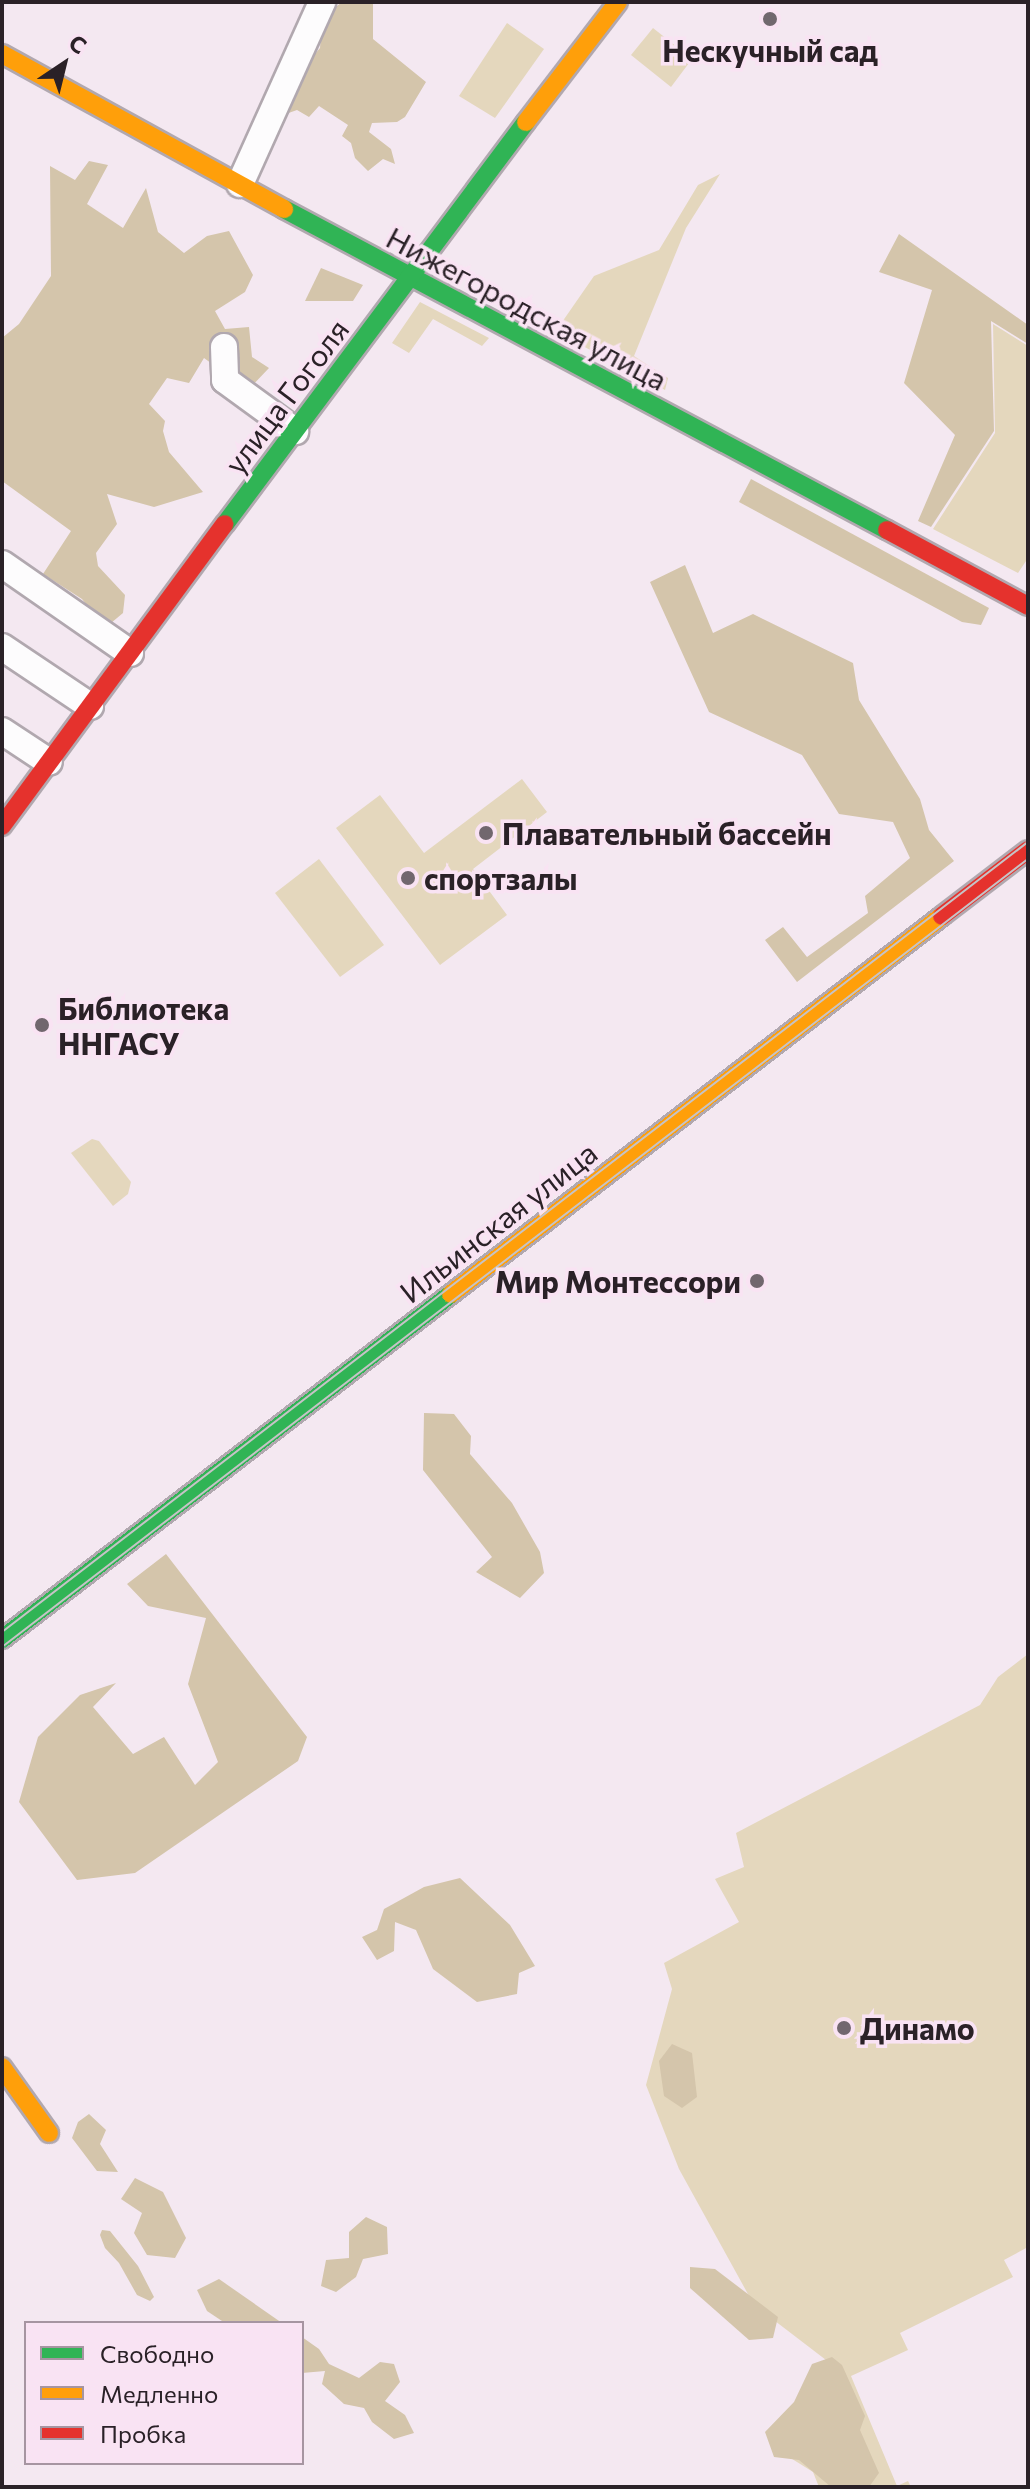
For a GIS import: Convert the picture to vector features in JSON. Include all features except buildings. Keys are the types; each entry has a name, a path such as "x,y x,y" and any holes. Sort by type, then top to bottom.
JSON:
{"street":[{"path":"240,184 322,2"},
{"name":"улица Гоголя","path":"2,826 408,278 618,2"},
{"name":"Нижегородская улица","path":"2,54 408,278 522,333 1028,606"},
{"path":"224,347 225,380 295,431"},
{"path":"2,564 130,653"},
{"path":"2,647 90,706"},
{"path":"2,731 49,762"},
{"name":"Ильинская улица","path":"2,1639 1028,850"},
{"path":"2,2067 49,2133"}],"shaded area":[{"path":"342,2 373,2 373,39 426,82 405,117 397,122 372,123 369,132 391,149 395,164 383,159 368,171 355,158 351,143 342,136 348,125 319,106 309,117 297,110 283,115 303,68 320,48 322,18"},
{"path":"507,23 544,49 495,118 459,96"},
{"path":"653,28 692,59 671,87 631,55"},
{"path":"89,161 108,165 87,204 123,228 146,188 158,232 184,253 207,236 229,231 253,275 245,292 215,311 225,329 249,327 252,357 269,368 248,390 204,358 189,383 167,378 149,404 165,421 163,431 169,452 203,492 154,507 107,494 117,524 96,553 98,566 125,595 123,613 105,628 82,599 43,574 71,531 2,481 2,338 19,324 51,276 50,166 75,180"},
{"path":"720,174 686,228 634,356 668,378 665,390 566,337 560,325 594,276 659,250 698,185"},
{"path":"899,234 1028,325 1028,344 991,321 994,431 931,527 918,521 955,435 904,383 932,290 879,272"},
{"path":"321,268 363,285 353,301 305,301"},
{"path":"420,302 489,338 482,346 433,319 409,353 392,343"},
{"path":"993,324 1028,346 1028,558 1018,573 933,529 995,433"},
{"path":"751,479 989,608 981,625 962,622 739,502"},
{"path":"685,565 713,633 753,614 853,663 859,700 920,799 929,830 954,861 797,982 765,940 783,927 807,957 868,913 865,896 910,858 893,822 839,814 802,755 709,712 650,582"},
{"name":"спортзалы","path":"522,779 547,812 473,869 507,915 440,965 336,828 380,795 424,853"},
{"path":"319,859 384,945 340,977 275,893"},
{"path":"92,1139 99,1141 131,1182 128,1194 113,1206 71,1153"},
{"path":"424,1413 454,1414 471,1436 470,1454 512,1503 540,1552 544,1573 520,1598 476,1572 492,1557 423,1470"},
{"path":"166,1554 307,1737 298,1761 135,1873 77,1880 19,1802 38,1737 80,1695 116,1683 93,1707 133,1754 164,1737 195,1785 218,1762 188,1684 206,1618 148,1606 127,1584"},
{"name":"Динамо","path":"1028,1654 1028,2247 1004,2260 1013,2277 900,2333 908,2350 851,2376 897,2486 908,2481 911,2487 819,2487 813,2472 773,2447 826,2360 754,2305 679,2169 646,2085 672,1989 664,1963 739,1922 715,1879 744,1867 736,1833 980,1705 998,1677"},
{"path":"460,1878 510,1925 535,1966 519,1973 517,1994 477,2002 433,1969 416,1930 395,1922 394,1951 377,1960 362,1937 377,1930 384,1909 424,1887"},
{"path":"672,2044 692,2053 697,2097 682,2108 664,2096 659,2061"},
{"path":"89,2114 106,2130 100,2144 118,2172 97,2171 72,2138 78,2122"},
{"path":"135,2178 163,2192 186,2238 175,2258 147,2255 134,2233 142,2213 121,2199"},
{"path":"366,2217 387,2227 388,2254 363,2259 356,2277 336,2292 321,2286 326,2260 349,2258 349,2232"},
{"path":"102,2230 110,2231 138,2266 154,2297 150,2301 137,2295 119,2263 105,2248 100,2235"},
{"path":"690,2267 715,2269 778,2317 773,2338 749,2340 690,2288"},
{"path":"219,2279 279,2321 222,2321 207,2311 197,2290"},
{"path":"304,2338 319,2349 329,2364 359,2378 380,2362 394,2364 400,2382 385,2401 405,2415 414,2433 394,2439 372,2422 364,2408 344,2404 322,2384 325,2371 304,2373"},
{"path":"832,2357 842,2365 865,2416 860,2430 879,2473 869,2487 831,2487 799,2460 774,2457 765,2432 794,2402 812,2364"}],"tram line":[{"path":"2,1632 1028,842"},
{"path":"2,1647 1028,859"}],"traffic: fast":[{"path":"225,524 526,122"},
{"path":"284,209 887,530"},
{"path":"2,1639 451,1294"}],"traffic: slow":[{"path":"526,122 618,2"},
{"path":"2,54 284,209"},
{"path":"451,1294 942,916"},
{"path":"2,2067 49,2133"}],"traffic: jam":[{"path":"2,826 225,524"},
{"path":"887,530 1028,606"},
{"path":"942,916 1028,850"}],"place":[{"name":"Нескучный сад","path":"770,19"},
{"name":"Плавательный бассейн","path":"486,833"},
{"name":"спортзалы","path":"408,878"},
{"name":"Библиотека ННГАСУ","path":"42,1025"},
{"name":"Мир Монтессори","path":"757,1281"},
{"name":"Динамо","path":"844,2028"}]}
